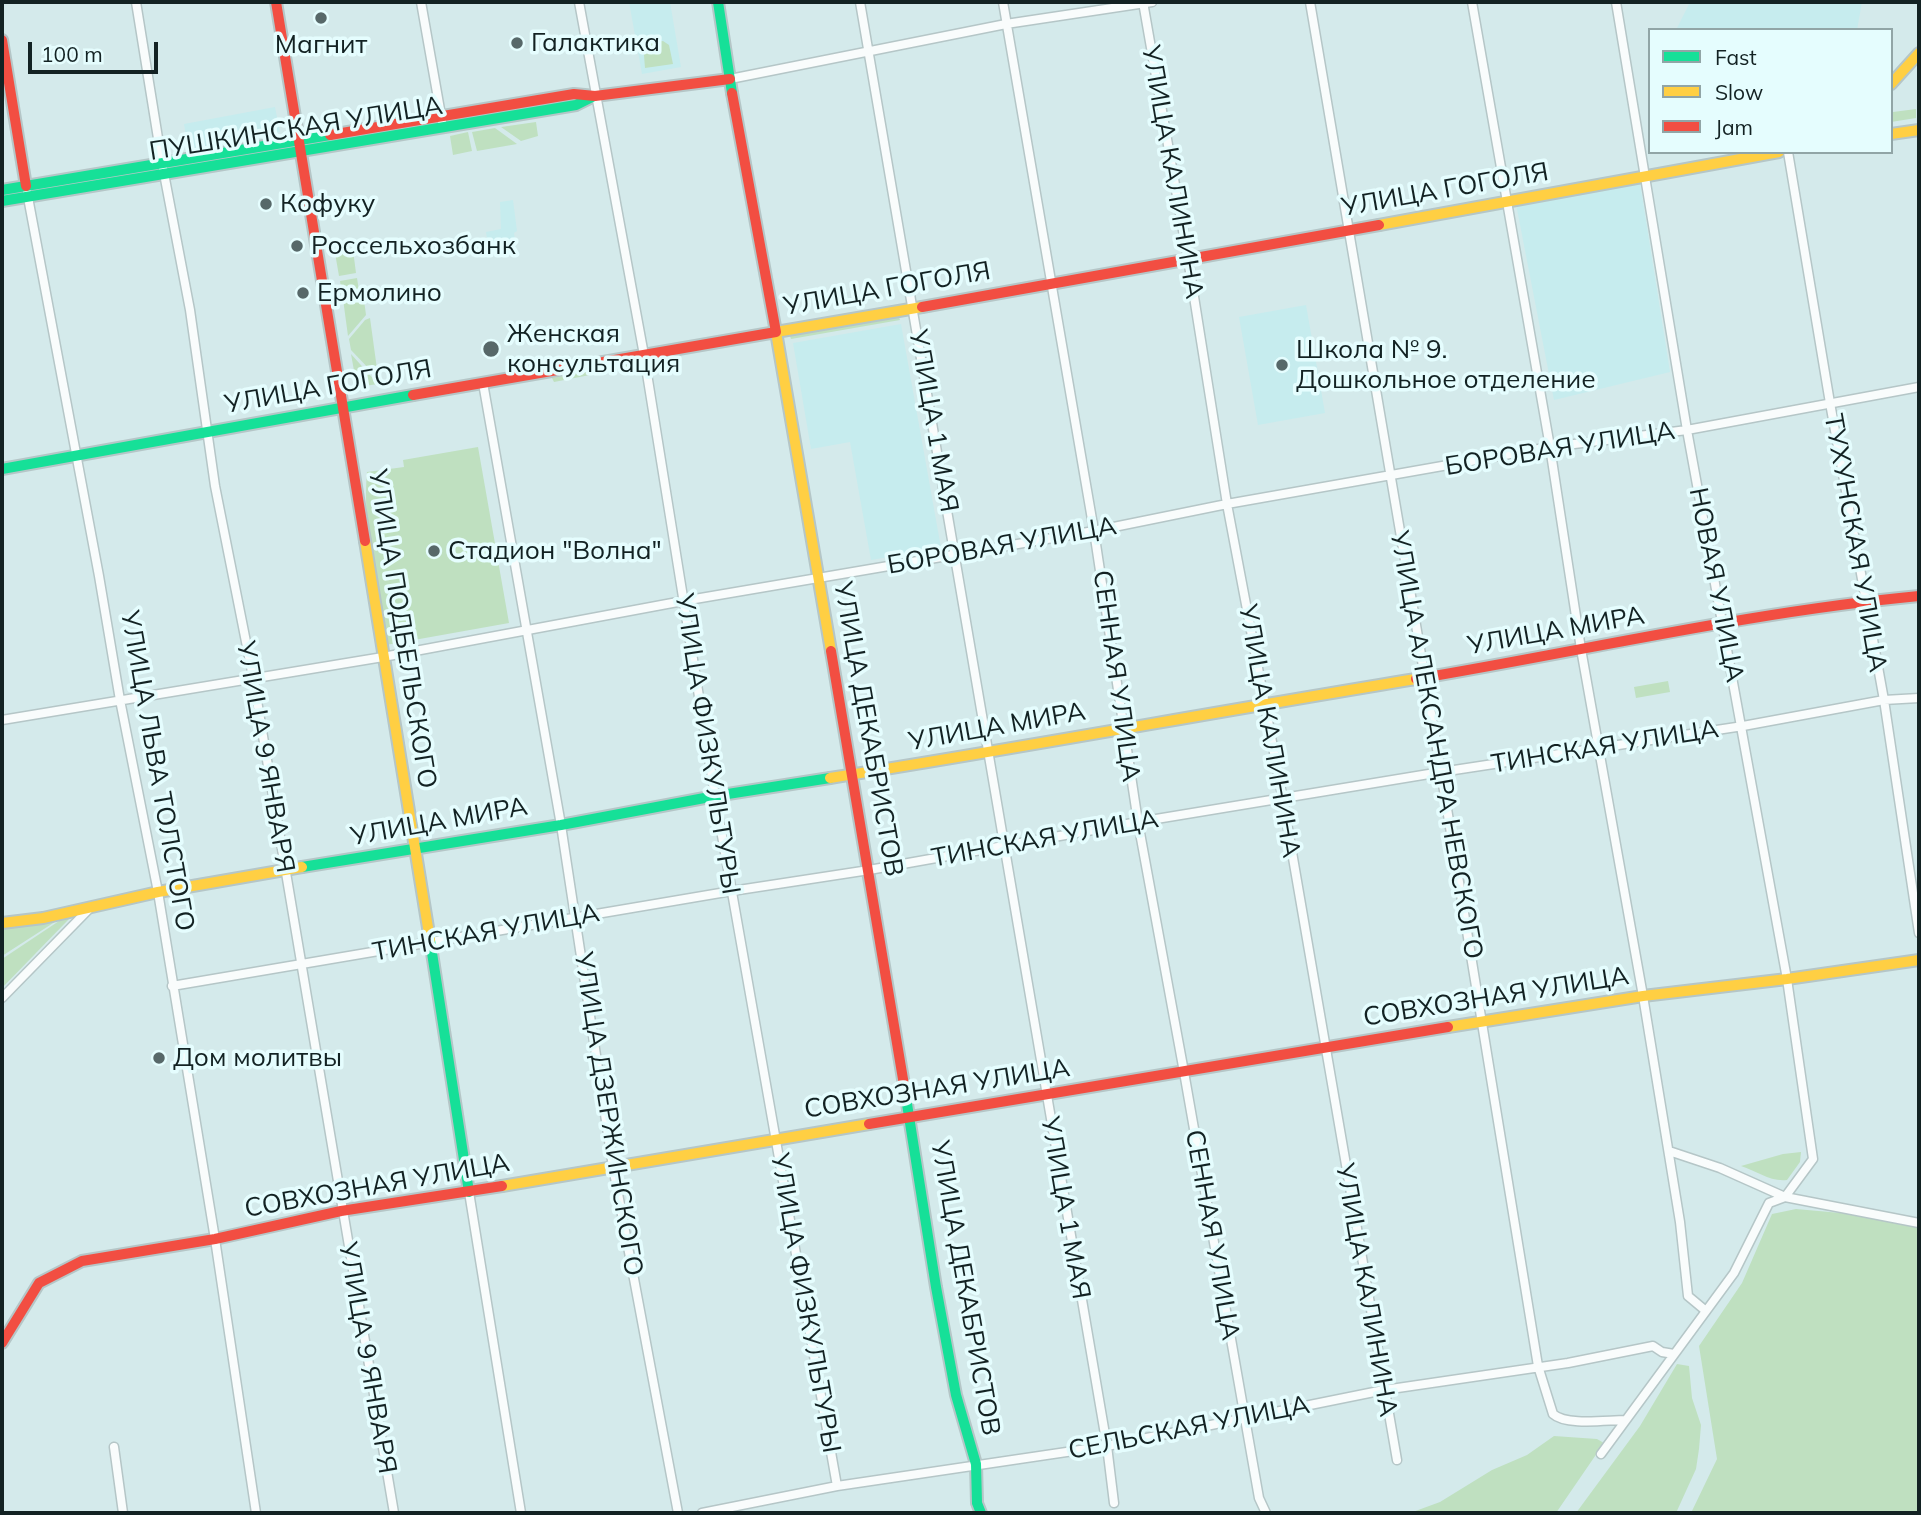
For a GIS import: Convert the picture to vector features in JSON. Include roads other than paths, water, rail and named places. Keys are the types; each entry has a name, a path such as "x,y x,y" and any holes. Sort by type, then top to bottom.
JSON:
{"main road":[{"name":"УЛИЦА ПОДБЕЛЬСКОГО","path":"276,2 344,408 469,1192"},
{"name":"УЛИЦА ДЕКАБРИСТОВ","path":"718,2 820,579 911,1116 936,1287 956,1395 975,1464 977,1503 981,1513"},
{"name":"УЛИЦА ЛЬВА ТОЛСТОГО","path":"2,40 27,191"},
{"path":"1893,82 1919,53"},
{"name":"ПУШКИНСКАЯ УЛИЦА","path":"2,190 27,191 442,122 576,105 595,96 730,79"},
{"path":"1893,134 1919,130"},
{"name":"УЛИЦА ГОГОЛЯ","path":"2,469 208,430 912,307 1053,285 1768,154"},
{"name":"ПУШКИНСКАЯ УЛИЦА","path":"2,201 27,191"},
{"name":"УЛИЦА МИРА","path":"2,923 43,918 158,892 415,847 988,753 1123,727 1723,624 1866,601 1919,597"},
{"name":"СОВХОЗНАЯ УЛИЦА","path":"2,1344 39,1283 82,1261 215,1239 341,1211 469,1192 1324,1047 1643,996 1919,960"}],"street":[{"name":"УЛИЦА 9 ЯНВАРЯ","path":"136,2 163,169 190,310 215,486 253,677 394,1513"},
{"path":"421,2 442,122"},
{"name":"УЛИЦА ФИЗКУЛЬТУРЫ","path":"579,2 644,355 715,796 837,1486"},
{"name":"УЛИЦА 1 МАЯ","path":"860,2 1107,1446 1114,1503"},
{"name":"СЕННАЯ УЛИЦА","path":"1003,2 1094,531 1138,822 1244,1419 1259,1499 1266,1513"},
{"name":"ПУШКИНСКАЯ УЛИЦА","path":"730,79 1006,24 1146,2"},
{"name":"УЛИЦА КАЛИНИНА","path":"1146,2 1227,504 1283,800 1397,1460"},
{"name":"УЛИЦА АЛЕКСАНДРА НЕВСКОГО","path":"1310,2 1441,772 1538,1366 1553,1414 1558,1418 1568,1421 1625,1420"},
{"path":"1472,2 1669,1151 1688,1296 1706,1311"},
{"name":"НОВАЯ УЛИЦА","path":"1616,2 1687,430 1787,979 1813,1158 1785,1198"},
{"name":"ТУХУНСКАЯ УЛИЦА","path":"1788,154 1884,700 1919,933"},
{"name":"УЛИЦА ЛЬВА ТОЛСТОГО","path":"27,191 158,892 215,1239 256,1513"},
{"name":"УЛИЦА ДЗЕРЖИНСКОГО","path":"483,383 561,825 613,1167 678,1513"},
{"name":"БОРОВАЯ УЛИЦА","path":"2,720 383,657 1550,447 1687,430 1919,387"},
{"name":"ТИНСКАЯ УЛИЦА","path":"172,986 1441,772 1743,726 1884,700 1919,698"},
{"path":"2,998 91,907"},
{"path":"1669,1151 1720,1168 1785,1198 1919,1223"},
{"path":"1601,1454 1734,1273 1769,1203 1767,1190"},
{"name":"УЛИЦА ПОДБЕЛЬСКОГО","path":"469,1192 521,1513"},
{"path":"1769,1203 1785,1198"},
{"name":"СЕЛЬСКАЯ УЛИЦА","path":"702,1513 837,1486 1107,1446 1384,1390 1568,1363 1653,1346 1662,1352 1674,1354"},
{"path":"114,1447 123,1513"}],"place":[{"name":"Магнит","path":"321,18"},
{"name":"Галактика","path":"517,43"},
{"name":"Кофуку","path":"266,204"},
{"name":"Россельхозбанк","path":"297,246"},
{"name":"Ермолино","path":"303,293"},
{"name":"Женская консультация","path":"491,349"},
{"name":"Школа № 9. Дошкольное отделение","path":"1282,365"},
{"name":"Стадион \"Волна\"","path":"434,551"},
{"name":"Дом молитвы","path":"159,1058"}]}
